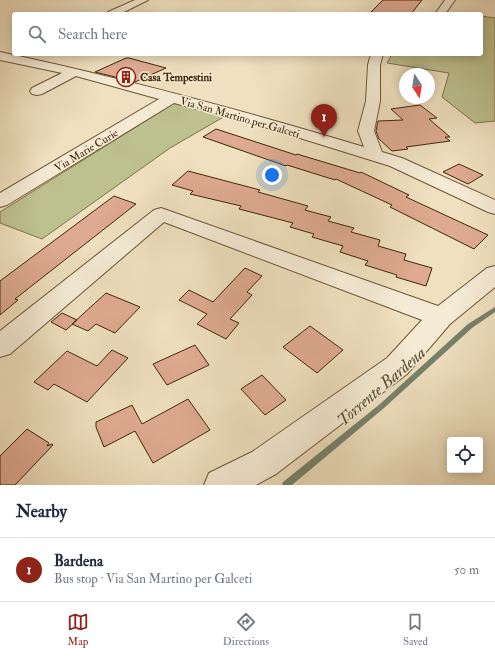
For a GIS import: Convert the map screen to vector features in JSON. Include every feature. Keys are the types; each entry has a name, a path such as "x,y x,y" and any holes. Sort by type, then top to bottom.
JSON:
{"street":[{"path":"116,12 143,0"},
{"path":"441,12 450,0"},
{"name":"Via San Martino per Galceti","path":"11,56 264,122 396,162 495,208"},
{"path":"373,155 374,151 366,131 373,101 374,65 376,56"},
{"path":"37,91 75,72"},
{"name":"Via Marie Curie","path":"0,201 171,98"},
{"path":"0,346 161,214 441,317"},
{"path":"221,485 264,463 396,366 441,317 495,274"}],"green space":[{"path":"483,16 495,18 495,121 475,123 442,97 449,73 435,71 435,68 418,68 387,63 391,56 483,56"},
{"path":"176,102 227,115 170,148 42,239 0,223 0,212"}],"building":[{"path":"383,0 422,0 413,12 371,12"},
{"path":"126,58 166,68 135,82 95,72"},
{"path":"420,105 437,118 429,119 450,137 445,137 450,141 406,147 408,149 392,151 379,139 376,131 378,121 403,120 391,109"},
{"path":"216,129 296,155 297,154 360,173 361,172 409,195 406,197 488,235 474,249 390,207 392,205 336,179 335,180 287,165 286,166 203,137"},
{"path":"459,164 483,175 468,184 443,172"},
{"path":"188,171 260,190 258,192 308,206 305,210 331,217 328,221 354,228 351,232 380,240 378,246 406,254 404,260 432,268 426,286 396,277 397,275 365,265 368,261 340,252 343,246 312,237 314,234 290,227 293,223 239,209 241,206 190,194 193,191 172,185"},
{"path":"114,196 136,204 15,299 18,300 0,315 0,281"},
{"path":"245,268 262,276 247,292 252,295 230,319 239,323 226,339 197,324 207,314 179,300 189,290 213,302"},
{"path":"106,293 140,307 115,333 96,324 88,331 72,324"},
{"path":"62,313 77,320 66,330 51,322"},
{"path":"310,326 343,350 317,373 283,347"},
{"path":"195,345 209,365 167,385 153,364"},
{"path":"112,350 128,358 87,402 54,384 48,390 34,382 67,351 97,366"},
{"path":"262,375 286,400 265,415 241,389"},
{"path":"188,399 210,430 153,463 135,431 104,447 96,427 96,422 132,405 142,424"},
{"path":"27,429 49,443 47,446 53,445 15,485 0,485 0,456"}],"waterway":[{"name":"Torrente Bardena","path":"286,485 382,406 470,326 495,309"}],"place":[{"name":"Casa Tempestini","path":"126,77"},
{"name":"Bardena","path":"324,137"}]}
